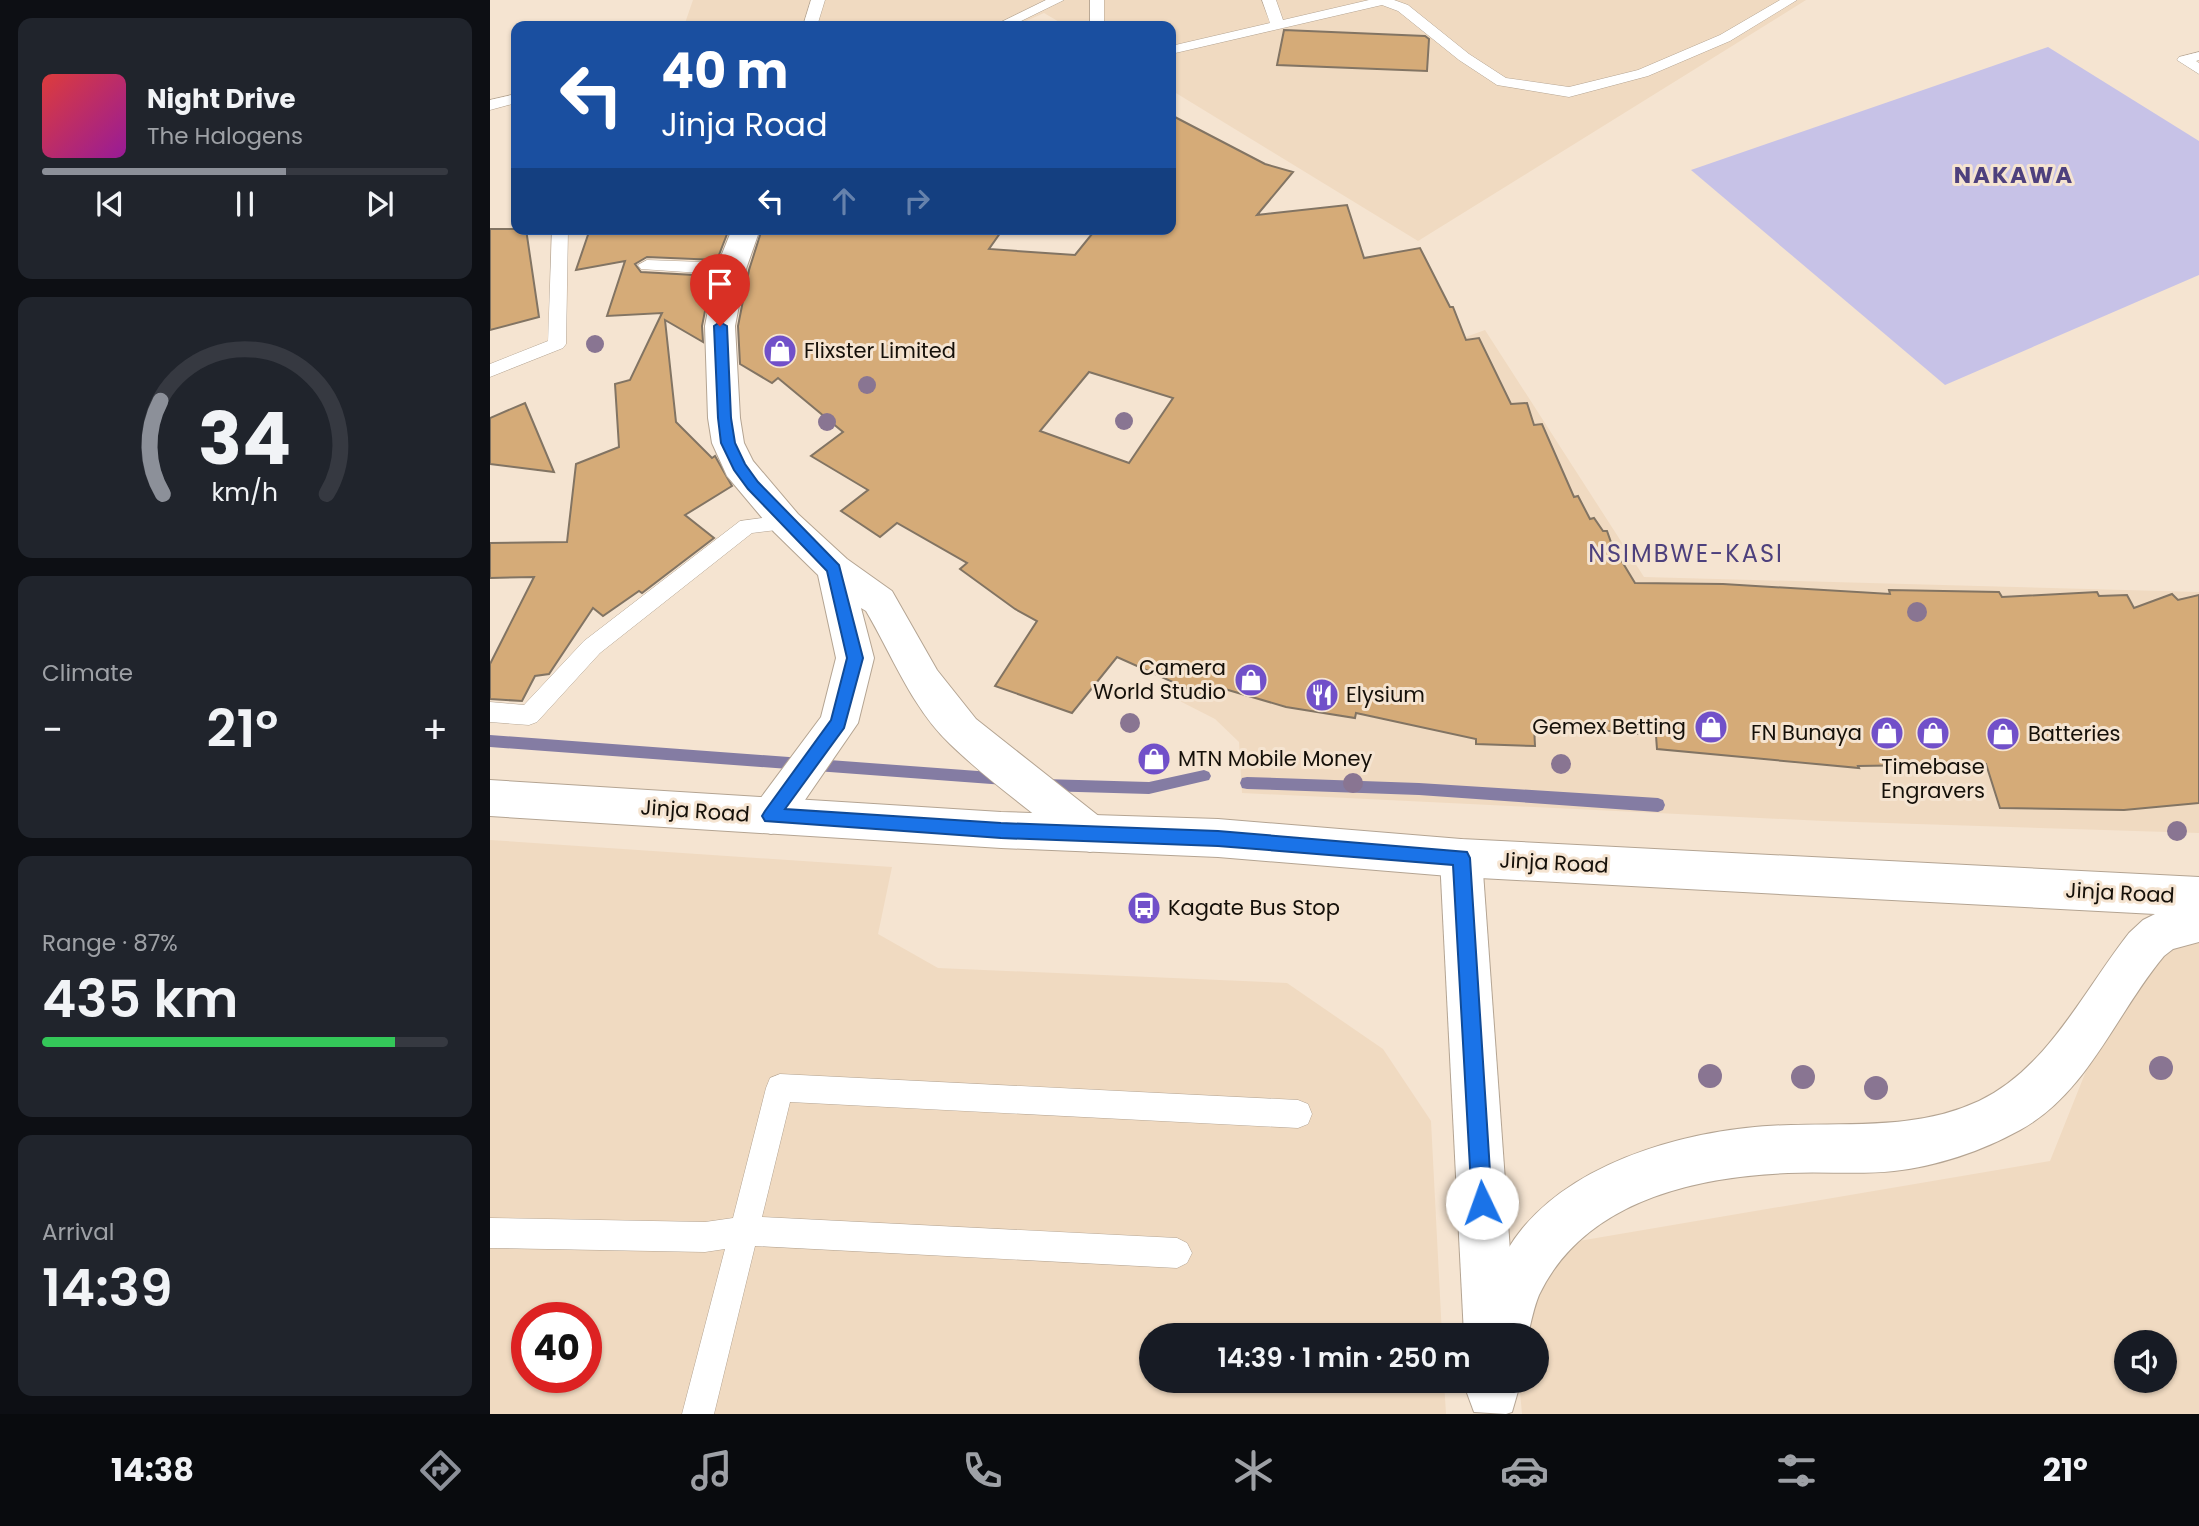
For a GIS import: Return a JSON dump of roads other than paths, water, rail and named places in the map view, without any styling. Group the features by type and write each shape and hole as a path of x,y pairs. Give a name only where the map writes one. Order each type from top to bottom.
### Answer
{"main road":[{"path":"744,235 731,269 720,326 724,418 728,443 739,467 786,523 834,569 879,601 908,648 923,681 962,731 1090,834"},
{"path":"771,816 839,723 855,658 834,569"},
{"name":"Jinja Road","path":"490,797 1090,834 1218,838 1461,858 2199,897"},
{"path":"1461,858 1489,1323"},
{"path":"1505,1323 1516,1284 1535,1254 1557,1226 1602,1191 1658,1169 1733,1153 1789,1149 1880,1149 1950,1135 1988,1121 2021,1102 2054,1071 2155,935 2199,922"}],"lane":[{"path":"811,21 817,0"},
{"path":"1011,21 1057,0"},
{"path":"1097,0 1097,21"},
{"path":"1269,0 1278,24"},
{"path":"1176,49 1383,1 1403,8 1464,57 1502,82 1569,92 1643,73 1725,38 1790,0"},
{"path":"2199,55 2184,60 2199,70"},
{"path":"490,105 511,100"},
{"path":"490,371 557,344 560,235"},
{"path":"647,265 731,269"},
{"path":"490,712 529,715 592,647 747,526 786,523"},
{"path":"698,1414 780,1088 1298,1114"},
{"path":"490,1233 705,1237 744,1231 1177,1253"}],"waterway":[{"path":"490,741 1005,779"},
{"path":"1043,785 1149,788 1204,776"},
{"path":"1247,783 1419,789 1658,805"}],"place":[{"name":"Flixster Limited","path":"780,351"},
{"name":"Camera World Studio","path":"1251,680"},
{"name":"Elysium","path":"1322,695"},
{"name":"Gemex Betting","path":"1711,727"},
{"name":"FN Bunaya","path":"1887,733"},
{"name":"Timebase Engravers","path":"1933,733"},
{"name":"Batteries","path":"2003,734"},
{"name":"MTN Mobile Money","path":"1154,759"},
{"name":"Kagate Bus Stop","path":"1144,908"}],"district":[{"name":"NAKAWA","path":"2014,175"},
{"name":"NSIMBWE-KASI","path":"1686,554"}]}
